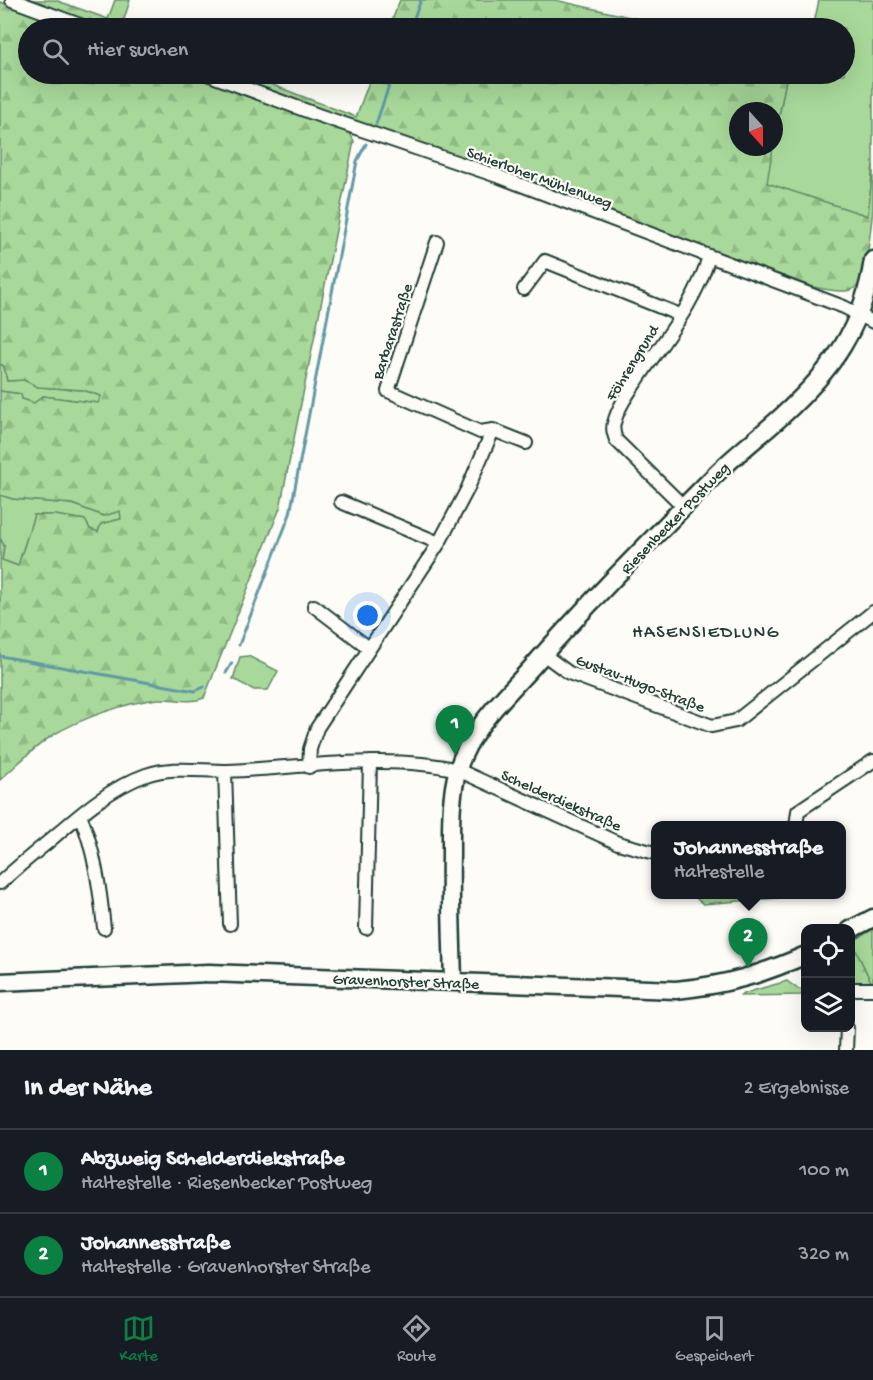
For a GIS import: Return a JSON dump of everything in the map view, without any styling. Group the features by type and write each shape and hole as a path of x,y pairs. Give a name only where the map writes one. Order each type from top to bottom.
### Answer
{"street":[{"path":"12,0 60,18"},
{"name":"Schierloher Mühlenweg","path":"233,84 318,116 500,177 844,307 866,318"},
{"name":"Barbarastraße","path":"437,242 388,391 480,432 493,430 526,443"},
{"name":"Föhrengrund","path":"684,507 616,440 613,431 614,422 625,399 693,297 709,256"},
{"name":"Riesenbecker Postweg","path":"453,982 451,832 453,800 458,770 468,747 486,719 543,654 730,460 781,417 837,357 866,318 873,260"},
{"name":"Föhrengrund","path":"524,289 545,261 680,315"},
{"path":"309,767 310,749 317,728 439,543 467,490 493,430"},
{"path":"341,502 439,543"},
{"path":"314,606 369,648"},
{"name":"Gustav-Hugo-Straße","path":"543,654 569,673 712,726 736,721 873,612"},
{"path":"797,821 798,811 873,761"},
{"path":"366,928 370,762"},
{"path":"0,883 80,815 124,785 145,775 167,770 225,771 370,762 442,766 458,770"},
{"name":"Schelderdiekstraße","path":"458,770 609,839 651,852"},
{"path":"225,771 230,924"},
{"path":"80,815 99,884 104,928"},
{"path":"855,927 873,918"},
{"name":"Gravenhorster Straße","path":"0,982 209,973 676,990 711,987 752,977 801,956"},
{"path":"855,989 873,989"},
{"path":"846,1050 847,1032"}],"green space":[{"path":"24,0 55,0 105,18 72,18"},
{"path":"115,0 130,0 124,18 108,18"},
{"path":"400,0 555,0 634,18 393,18"},
{"path":"819,0 873,0 873,165 868,216 766,183 771,156 783,156 782,102 785,84 855,84 855,18 815,18"},
{"path":"0,2 44,18 18,18 18,84 219,84 350,133 354,141 280,508 204,698 193,701 158,699 146,701 118,707 90,717 53,735 0,780 0,538 4,546 2,560 18,566 34,515 55,515 85,520 90,529 98,532 101,524 121,519 120,511 104,516 72,504 13,499 0,495 0,391 21,394 22,399 34,403 43,396 98,403 101,396 83,390 38,387 24,380 7,381 4,366 0,364"},
{"path":"245,84 270,84 356,117 368,84 785,84 782,102 729,102 729,156 772,156 767,183 868,216 873,165 873,210 865,275 861,283 850,290 836,291 813,287 519,178"},
{"path":"0,364 4,366 7,381 24,380 38,387 83,390 101,396 98,403 43,396 34,403 22,399 21,394 0,391"},
{"path":"0,495 13,499 72,504 104,516 121,510 121,519 101,524 98,532 90,529 85,520 55,515 34,515 18,566 2,560 4,546 0,538"},
{"path":"248,656 278,671 268,690 254,690 233,679 240,657"},
{"path":"697,899 766,899 703,904"},
{"path":"873,929 873,982 855,948 855,940"},
{"path":"855,948 871,982 855,984"},
{"path":"787,981 801,989 801,995 740,996"}],"waterway":[{"path":"414,18 421,0"},
{"path":"376,124 390,84"},
{"path":"239,645 290,514 357,161 366,144"},
{"path":"0,656 195,691 204,687"},
{"path":"226,673 232,663"}],"place":[{"name":"Abzweig Schelderdiekstraße","path":"455,755"},
{"name":"Johannesstraße","path":"748,968"}],"district":[{"name":"HASENSIEDLUNG","path":"706,631"}]}
